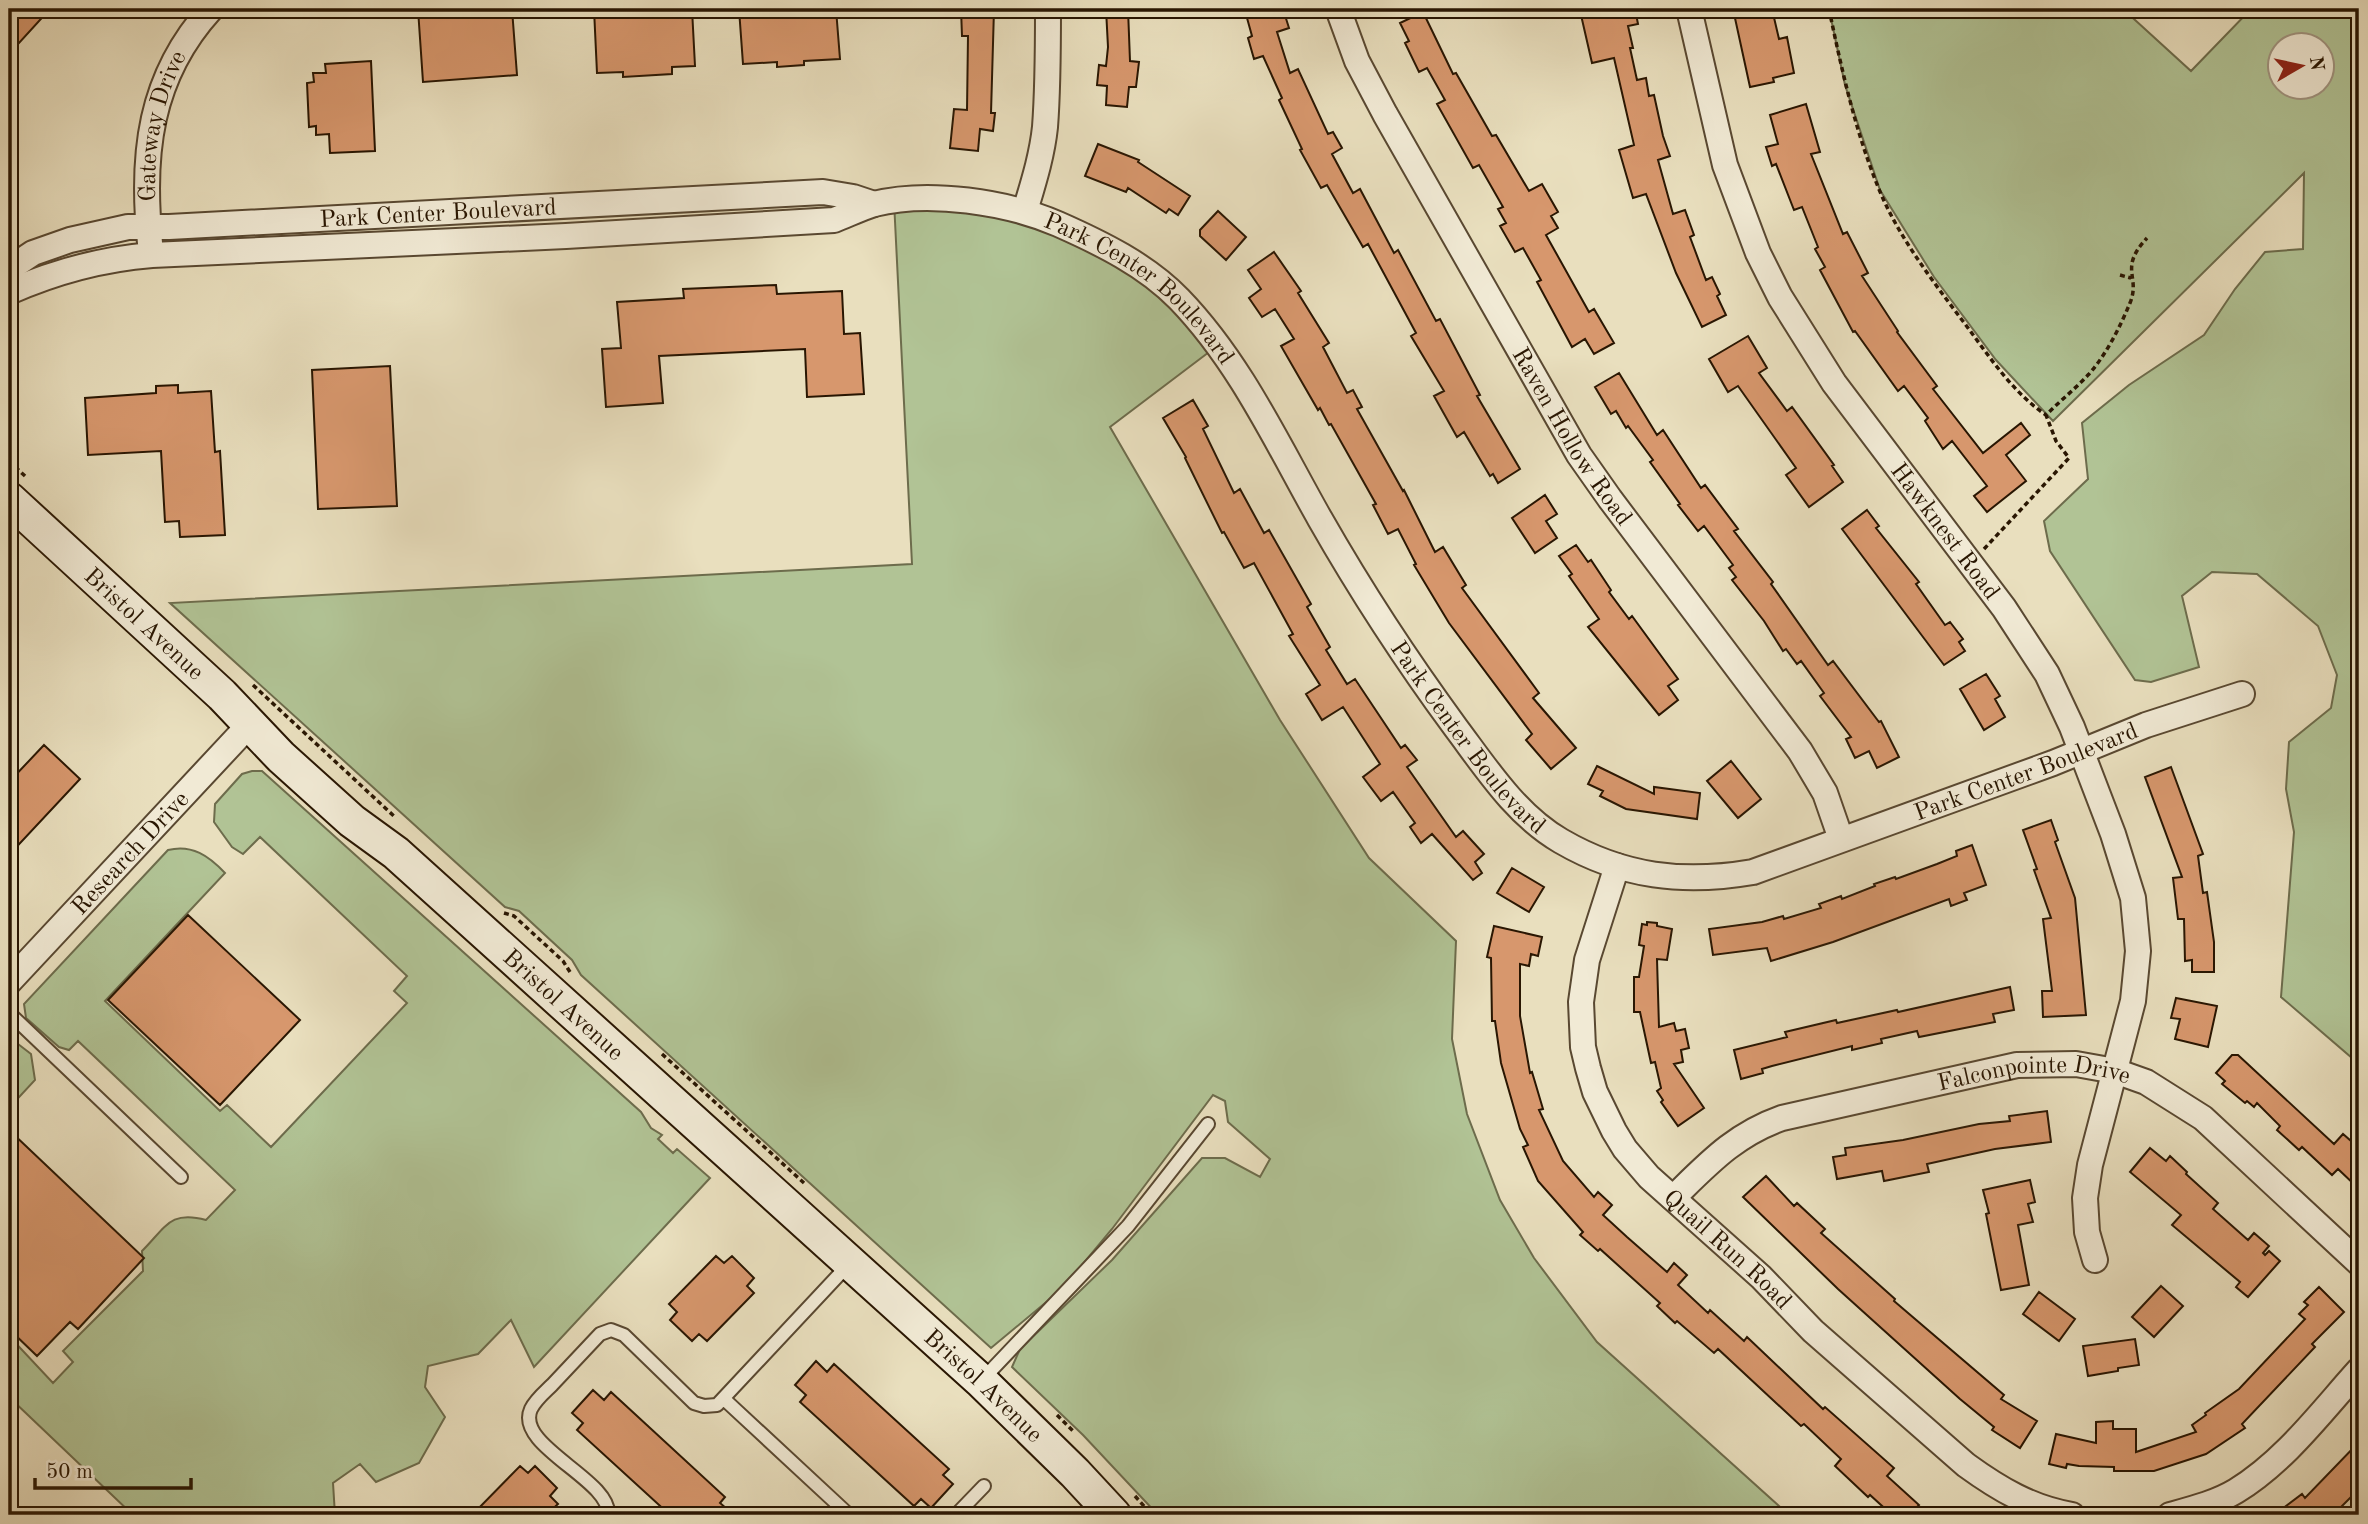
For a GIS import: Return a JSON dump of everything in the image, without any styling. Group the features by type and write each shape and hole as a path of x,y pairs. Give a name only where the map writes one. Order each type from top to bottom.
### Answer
{"street":[{"name":"Gateway Drive","path":"152,254 146,177 148,146 161,90 172,63 211,9"},
{"path":"1025,211 1045,130 1048,9"},
{"name":"Raven Hollow Road","path":"1338,9 1357,61 1385,114 1568,435 1610,499 1800,751 1825,793 1841,839"},
{"name":"Hawknest Road","path":"1689,9 1725,165 1758,253 1780,297 1834,383 2004,608 2047,674 2082,751 2127,876 2133,898 2138,951 2133,1001 2090,1165 2085,1198 2087,1232 2095,1260"},
{"name":"Park Center Boulevard","path":"9,269 33,253 70,240 128,227 823,192 874,204"},
{"name":"Park Center Boulevard","path":"9,292 41,278 119,258 152,254 566,236 834,220 874,204 940,199 1025,211 1081,234 1151,275 1180,300 1206,330 1237,372 1378,618 1506,794 1558,839 1590,856 1617,866 1663,877 1707,879 1753,872 2146,725 2242,694"},
{"name":"Bristol Avenue","path":"9,499 222,695 281,757 352,821 396,853 981,1381 1114,1515"},
{"name":"Research Drive","path":"9,982 250,724"},
{"name":"Quail Run Road","path":"1617,866 1587,960 1581,1002 1583,1047 1595,1092 1625,1149 1649,1177 1761,1277 1813,1331 1966,1465 2026,1503 2072,1515"},
{"name":"Falconpointe Drive","path":"1673,1198 1718,1153 1760,1125 2017,1065 2076,1064 2115,1070 2146,1082 2203,1118 2359,1263"},
{"path":"2170,1515 2212,1502 2235,1491 2266,1468 2287,1449 2359,1370"}],"lane":[{"path":"9,1013 181,1177"},
{"path":"981,1381 1128,1226 1208,1124"},
{"path":"608,1515 608,1507 600,1494 538,1438 530,1427 528,1419 535,1401 600,1334 611,1330 624,1335 694,1404 717,1405 850,1262"},
{"path":"724,1399 849,1515"},
{"path":"956,1515 984,1486"}],"path":[{"path":"1829,9 1861,139 1888,208 1913,251 1976,339 2013,385 2046,415 2056,442 2069,458 1979,555"},
{"path":"2046,415 2088,374 2103,353 2133,297 2133,257 2147,238"},
{"path":"2120,275 2131,278"},
{"path":"499,912 514,916 563,961 573,976"}],"green space":[{"path":"1829,9 2123,9 2191,71 2251,9 2359,9 2359,1064 2281,997 2294,832 2286,789 2289,742 2331,708 2337,675 2318,626 2257,574 2212,572 2182,596 2199,667 2151,682 2135,680 2050,551 2044,521 2088,479 2082,423 2129,385 2204,335 2235,289 2265,252 2303,249 2304,173 2053,421 1996,360 1934,277 1880,190 1845,85"},
{"path":"919,199 1091,240 1217,346 1110,427 1280,720 1369,858 1456,941 1452,1039 1467,1114 1500,1200 1534,1258 1597,1342 1789,1515 1158,1515 1083,1435 1012,1367 1020,1349 1112,1260 1202,1158 1225,1158 1260,1177 1270,1159 1228,1122 1225,1101 1213,1095 1112,1229 1062,1289 991,1348 581,975 572,960 519,911 505,907 170,603 912,564 894,201"},
{"path":"262,771 641,1112 651,1128 662,1135 658,1139 673,1153 677,1149 710,1178 534,1367 511,1320 478,1354 428,1366 425,1387 445,1417 419,1463 376,1482 360,1464 333,1483 335,1515 133,1515 9,1397 9,1336 53,1383 73,1362 63,1351 143,1271 142,1251 157,1235 176,1219 194,1217 206,1220 235,1190 78,1041 69,1050 59,1047 26,1018 24,1004 168,850 177,849 199,853 213,861 225,873 105,1001 220,1111 227,1105 271,1147 407,1003 394,991 407,976 260,837 243,854 232,847 214,822 215,804 242,774"},
{"path":"9,1037 31,1054 35,1080 9,1108"}],"building":[{"path":"9,9 50,9 9,54"},
{"path":"418,9 512,9 517,75 423,82"},
{"path":"594,9 692,9 695,66 672,67 672,74 623,77 623,72 597,73"},
{"path":"739,9 836,9 840,59 804,61 804,65 777,67 777,62 743,64"},
{"path":"961,9 994,9 991,113 995,113 993,131 980,129 978,151 950,148 954,109 967,110 968,36 962,36"},
{"path":"1106,9 1128,9 1130,61 1139,62 1136,87 1129,87 1127,107 1106,105 1107,86 1097,85 1099,65 1106,66"},
{"path":"1283,9 1289,28 1277,32 1290,73 1298,69 1328,134 1333,132 1342,148 1332,154 1353,193 1360,189 1394,253 1398,250 1436,321 1440,319 1480,395 1477,396 1520,469 1498,483 1493,474 1490,476 1464,432 1457,437 1434,396 1444,391 1411,336 1416,333 1368,244 1363,247 1327,185 1321,188 1300,150 1302,149 1279,100 1282,98 1263,56 1254,59 1248,38 1252,36 1247,18"},
{"path":"1606,9 1635,9 1638,24 1628,26 1633,48 1630,48 1637,80 1646,78 1649,96 1654,95 1670,156 1658,160 1673,214 1685,210 1694,235 1690,237 1706,280 1712,277 1726,315 1702,327 1676,273 1646,194 1633,198 1619,150 1634,145 1614,58 1592,63 1581,15"},
{"path":"1733,9 1772,9 1779,39 1787,37 1794,73 1773,78 1774,82 1750,87"},
{"path":"1423,12 1453,74 1456,73 1492,136 1496,135 1529,191 1542,184 1558,212 1551,216 1558,228 1546,235 1589,312 1594,309 1614,343 1594,354 1585,339 1572,347 1537,282 1541,280 1523,248 1515,252 1500,226 1506,223 1498,209 1503,207 1479,165 1473,168 1437,104 1445,100 1427,68 1419,72 1405,43 1409,41 1400,23"},
{"path":"371,61 375,151 330,153 329,134 316,135 316,126 309,127 307,83 314,82 313,73 326,73 325,64"},
{"path":"1806,104 1820,152 1811,154 1843,234 1847,232 1868,273 1862,276 1897,332 1937,386 1933,389 1983,453 2021,423 2030,435 2006,455 2026,481 1987,512 1974,496 1987,486 1952,441 1943,449 1925,421 1928,418 1904,386 1898,391 1855,331 1853,332 1820,270 1825,267 1815,249 1818,247 1802,207 1794,210 1776,164 1772,166 1766,147 1778,144 1770,115"},
{"path":"1098,144 1139,160 1138,162 1190,196 1178,215 1169,209 1166,213 1128,188 1126,192 1085,176"},
{"path":"1218,211 1246,237 1226,260 1200,236 1200,230"},
{"path":"1274,252 1301,291 1298,293 1329,343 1323,347 1347,393 1353,390 1362,407 1357,409 1404,490 1435,552 1443,547 1466,585 1462,588 1539,693 1533,698 1576,748 1551,769 1526,740 1532,734 1449,623 1414,565 1416,564 1398,529 1388,534 1373,505 1376,504 1331,424 1329,425 1320,408 1318,410 1281,346 1294,339 1275,309 1262,317 1249,298 1261,289 1248,270"},
{"path":"776,285 777,294 842,291 844,334 860,333 864,394 807,397 805,349 659,356 663,403 606,407 602,349 621,348 617,302 684,298 683,289"},
{"path":"1748,336 1767,368 1759,373 1787,411 1792,407 1834,465 1832,466 1843,482 1809,507 1786,475 1796,468 1738,386 1728,392 1709,359"},
{"path":"390,366 397,506 318,509 312,370"},
{"path":"1619,373 1657,435 1663,430 1701,488 1705,485 1738,529 1734,531 1773,582 1771,584 1828,665 1833,661 1879,722 1881,721 1899,757 1877,768 1869,751 1855,758 1846,739 1851,737 1820,696 1824,693 1801,661 1797,664 1786,649 1783,651 1732,580 1736,577 1729,568 1733,565 1704,526 1698,531 1678,505 1680,504 1650,462 1653,460 1628,426 1626,428 1616,411 1611,414 1595,387"},
{"path":"178,385 178,393 211,391 215,452 220,451 225,535 180,537 179,521 165,522 161,451 88,455 85,398 156,393 156,386"},
{"path":"1193,400 1208,426 1203,429 1234,493 1240,489 1264,533 1269,530 1311,604 1307,607 1330,647 1326,650 1347,684 1355,679 1401,748 1405,745 1417,760 1407,767 1456,837 1463,831 1484,854 1475,862 1482,873 1473,880 1432,834 1421,843 1410,827 1415,823 1393,792 1381,801 1363,777 1380,764 1343,707 1322,720 1306,694 1320,685 1289,636 1293,634 1254,563 1244,568 1224,532 1222,533 1186,457 1163,418"},
{"path":"1545,495 1557,514 1546,521 1557,538 1535,553 1512,518"},
{"path":"1867,510 1879,526 1876,528 1919,582 1916,584 1945,625 1950,622 1963,639 1959,642 1965,651 1944,665 1842,529"},
{"path":"1576,545 1588,562 1591,560 1611,590 1609,592 1629,619 1632,616 1678,679 1668,686 1678,700 1659,715 1588,627 1599,619 1569,576 1572,574 1559,556"},
{"path":"1986,674 2000,696 1995,699 2005,717 1984,730 1960,689"},
{"path":"44,745 80,779 9,855 9,782"},
{"path":"1731,761 1761,799 1738,818 1707,781"},
{"path":"1597,766 1654,794 1654,787 1700,793 1697,819 1626,809 1600,796 1603,791 1588,784"},
{"path":"2171,767 2203,854 2198,856 2203,893 2207,892 2214,942 2214,972 2192,972 2192,960 2185,961 2184,919 2178,919 2173,878 2182,877 2145,777"},
{"path":"2051,820 2058,840 2055,842 2075,898 2086,1015 2043,1017 2042,991 2052,991 2043,919 2051,918 2023,830"},
{"path":"1972,845 1986,885 1964,893 1967,900 1951,906 1949,899 1833,942 1771,961 1767,948 1713,955 1709,929 1762,922 1783,916 1784,919 1821,908 1819,904 1841,896 1842,899 1875,886 1874,884 1937,864 1957,856 1956,851"},
{"path":"1512,868 1544,887 1529,912 1497,893"},
{"path":"188,915 300,1020 220,1105 108,1000"},
{"path":"1647,922 1672,929 1667,960 1657,959 1659,1027 1674,1023 1676,1031 1685,1029 1689,1048 1681,1050 1683,1062 1674,1064 1704,1108 1678,1126 1661,1102 1663,1100 1657,1091 1661,1088 1655,1062 1651,1063 1640,1012 1634,1012 1634,977 1639,977 1644,946 1639,945 1642,924 1647,925"},
{"path":"1494,926 1542,937 1538,956 1531,954 1529,966 1520,964 1520,1016 1530,1073 1532,1072 1543,1109 1539,1110 1563,1161 1594,1197 1598,1192 1612,1205 1603,1215 1667,1272 1674,1263 1687,1275 1678,1285 1708,1313 1710,1310 1744,1341 1747,1337 1823,1409 1825,1407 1894,1468 1887,1476 1919,1505 1909,1515 1892,1515 1870,1495 1868,1497 1835,1466 1841,1459 1804,1424 1801,1426 1718,1349 1714,1353 1677,1321 1675,1323 1657,1306 1660,1303 1600,1249 1598,1251 1580,1235 1583,1232 1538,1181 1523,1147 1528,1145 1520,1129 1501,1063 1495,1021 1492,1021 1491,958 1487,957"},
{"path":"2010,987 2014,1010 1993,1014 1995,1022 1919,1037 1917,1031 1881,1039 1882,1043 1852,1050 1852,1046 1772,1066 1762,1069 1763,1073 1741,1079 1734,1050 1787,1037 1785,1032 1836,1020 1837,1023 1897,1010 1898,1012"},
{"path":"2176,998 2217,1006 2208,1047 2175,1039 2180,1019 2171,1018"},
{"path":"2232,1055 2238,1055 2334,1144 2343,1134 2359,1148 2359,1189 2338,1169 2332,1175 2302,1147 2299,1150 2277,1130 2280,1126 2257,1103 2254,1107 2247,1101 2245,1103 2222,1084 2225,1081 2216,1073"},
{"path":"2047,1111 2051,1142 1995,1149 1927,1164 1929,1172 1884,1181 1882,1171 1837,1179 1833,1157 1846,1155 1845,1148 2010,1121 2009,1116"},
{"path":"9,1130 144,1258 78,1329 70,1322 37,1356 9,1329"},
{"path":"2150,1148 2166,1161 2170,1156 2218,1203 2213,1209 2248,1240 2254,1233 2269,1246 2263,1253 2265,1255 2269,1251 2280,1261 2248,1297 2236,1287 2240,1282 2172,1225 2181,1215 2130,1172"},
{"path":"1766,1176 1794,1206 1797,1203 1825,1229 1821,1233 1895,1299 1894,1301 2004,1395 2001,1399 2037,1421 2020,1448 1992,1430 1994,1427 1838,1289 1743,1197"},
{"path":"2030,1180 2035,1202 2028,1204 2033,1222 2018,1225 2029,1285 2001,1290 1983,1190"},
{"path":"716,1256 724,1263 732,1256 754,1278 747,1286 754,1293 707,1341 699,1334 692,1341 670,1320 677,1312 669,1304"},
{"path":"2161,1286 2183,1306 2154,1337 2132,1317"},
{"path":"2319,1287 2344,1312 2312,1344 2315,1347 2242,1424 2245,1428 2206,1454 2154,1471 2114,1471 2114,1467 2067,1464 2066,1468 2049,1464 2056,1434 2096,1443 2096,1422 2113,1421 2113,1429 2136,1429 2136,1452 2196,1432 2192,1425 2239,1389 2305,1319 2299,1314 2308,1305 2304,1302"},
{"path":"2039,1292 2075,1319 2059,1341 2023,1314"},
{"path":"2135,1339 2139,1365 2088,1376 2083,1346"},
{"path":"816,1361 827,1372 834,1364 949,1469 943,1475 953,1484 931,1508 921,1499 914,1506 800,1402 806,1395 795,1385"},
{"path":"593,1390 604,1400 611,1392 725,1497 720,1503 734,1515 670,1515 577,1430 583,1423 572,1413"},
{"path":"2359,1442 2359,1489 2333,1515 2274,1515 2302,1494 2305,1498"},
{"path":"520,1466 528,1473 535,1466 557,1488 550,1496 558,1504 546,1515 472,1515"}]}
